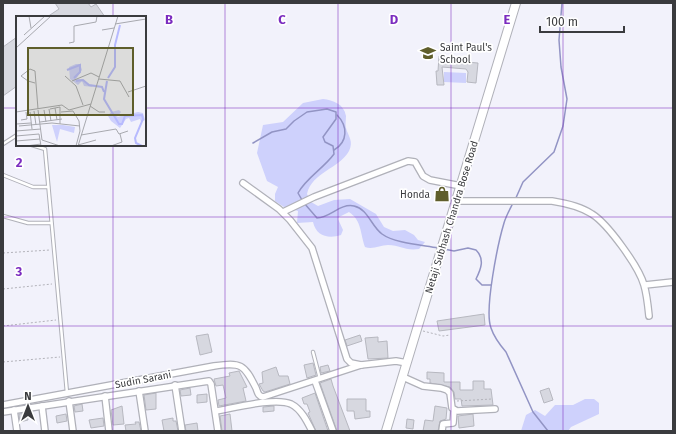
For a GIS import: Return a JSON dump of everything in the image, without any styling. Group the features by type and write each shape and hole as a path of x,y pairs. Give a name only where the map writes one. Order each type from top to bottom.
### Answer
{"street":[{"name":"Netaji Subhash Chandra Bose Road","path":"386,431 516,3"},
{"path":"283,212 306,200 408,161 413,161 423,176 430,180 461,186"},
{"path":"243,183 283,212 312,248 350,369"},
{"path":"456,201 527,200 565,203 592,214 600,220 634,263 645,286 649,316"},
{"path":"645,286 673,282"},
{"path":"347,359 351,363 361,365"},
{"path":"333,431 317,380 361,365 396,361 407,363"},
{"name":"Sudin Sarani","path":"3,405 214,366 232,364 238,365 247,370 259,395 266,397 317,380"},
{"path":"403,377 423,386 441,388 450,393 454,410 453,422 442,424 442,431"},
{"path":"3,412 175,385 210,381 218,431"},
{"path":"175,385 182,431"},
{"path":"139,391 145,431"},
{"path":"68,394 73,431"},
{"path":"105,396 109,431"},
{"path":"216,411 268,403 285,402 291,404 300,412 312,431"},
{"path":"42,406 45,431"},
{"path":"454,410 495,409"},
{"path":"14,410 17,431"}],"lane":[{"path":"3,144 16,136"},
{"path":"36,146 46,149 53,249 68,394"},
{"path":"3,175 33,187 48,187"},
{"path":"3,216 28,223 51,224"},
{"path":"313,352 317,380"}],"path":[{"path":"3,254 53,249"},
{"path":"3,289 57,284"},
{"path":"3,326 60,320"},
{"path":"417,330 443,336 450,335"},
{"path":"3,362 64,357"},
{"path":"451,401 492,399"}],"shaded area":[{"path":"444,72 466,73 466,83 444,82"},
{"path":"323,99 338,103 343,108 351,144 345,157 314,181 307,194 311,202 318,206 334,200 350,199 376,214 384,227 393,231 405,230 414,235 418,240 425,242 419,249 388,245 371,248 365,247 358,223 349,212 338,219 343,230 341,235 332,237 323,235 317,230 313,222 297,223 298,211 284,207 275,201 275,194 278,187 267,181 257,153 263,125 283,122 303,103"},
{"path":"585,399 594,399 599,403 599,414 571,427 568,431 521,431 526,415 535,410 545,416 555,405 573,405"}],"building":[{"path":"55,3 88,3 91,7 96,4 104,16 48,16 59,9"},
{"path":"16,38 16,87 3,96 3,47"},
{"path":"439,56 442,56 442,60 478,63 476,83 467,82 468,72 466,69 442,67 444,85 437,85 436,71 438,71"},
{"path":"484,314 485,325 439,331 437,321"},
{"path":"208,334 212,352 200,355 196,336"},
{"path":"360,335 362,341 347,346 345,340"},
{"path":"378,337 378,342 387,341 388,358 368,359 365,338"},
{"path":"313,363 316,375 307,378 304,365"},
{"path":"328,365 330,371 321,373 320,367"},
{"path":"276,367 279,376 288,376 290,384 265,392 259,384 263,383 262,372"},
{"path":"239,371 247,387 243,388 246,401 219,406 218,400 226,398 223,385 216,386 214,379 230,376 229,373"},
{"path":"427,372 444,373 444,382 460,382 460,390 473,390 473,381 484,381 484,389 491,389 493,405 462,406 461,399 455,399 454,392 450,387 430,383 430,379 427,379"},
{"path":"331,379 350,431 337,431 320,383"},
{"path":"190,388 191,395 181,396 180,390"},
{"path":"549,388 553,400 544,403 540,391"},
{"path":"156,393 156,409 146,410 144,395"},
{"path":"315,393 328,431 316,431 308,413 310,412 307,404 304,404 302,398"},
{"path":"207,394 207,402 197,403 197,395"},
{"path":"347,399 366,399 366,411 370,411 370,417 355,419 354,411 347,411"},
{"path":"82,404 83,411 75,412 74,406"},
{"path":"122,406 124,424 113,425 111,410"},
{"path":"274,406 274,411 263,412 263,407"},
{"path":"435,406 447,408 446,419 440,421 438,431 423,431 425,420 433,421"},
{"path":"27,413 28,420 20,422 19,414"},
{"path":"66,414 67,421 57,423 56,416"},
{"path":"230,414 232,431 222,431 220,416"},
{"path":"473,414 474,426 459,428 458,416"},
{"path":"103,418 104,426 91,428 89,420"},
{"path":"173,418 173,421 176,421 178,431 164,431 162,420"},
{"path":"407,419 414,420 413,429 406,428"},
{"path":"135,422 139,422 141,431 126,431 125,425 136,424"},
{"path":"197,423 198,431 186,431 185,425"}],"waterway":[{"path":"515,200 523,182 554,152 563,126 567,99 561,67 559,40 562,3"},
{"path":"253,143 272,132 286,129 307,112 327,109 336,112 336,119 323,137 325,142 333,146 334,154 301,188 298,193 302,200"},
{"path":"334,150 342,143 345,134 345,129 341,119 337,115"},
{"path":"304,203 317,218 326,216 340,208 354,206 363,211 378,231 387,237 401,242 438,248"},
{"path":"513,203 505,220 498,245 490,292 489,319 494,335 506,352 533,412 548,431"},
{"path":"444,249 454,251 468,248 476,250 479,253 481,260 481,268 476,279 482,285 491,285"}],"place":[{"name":"Saint Paul's School","path":"428,53"},
{"name":"Honda","path":"442,194"}]}
